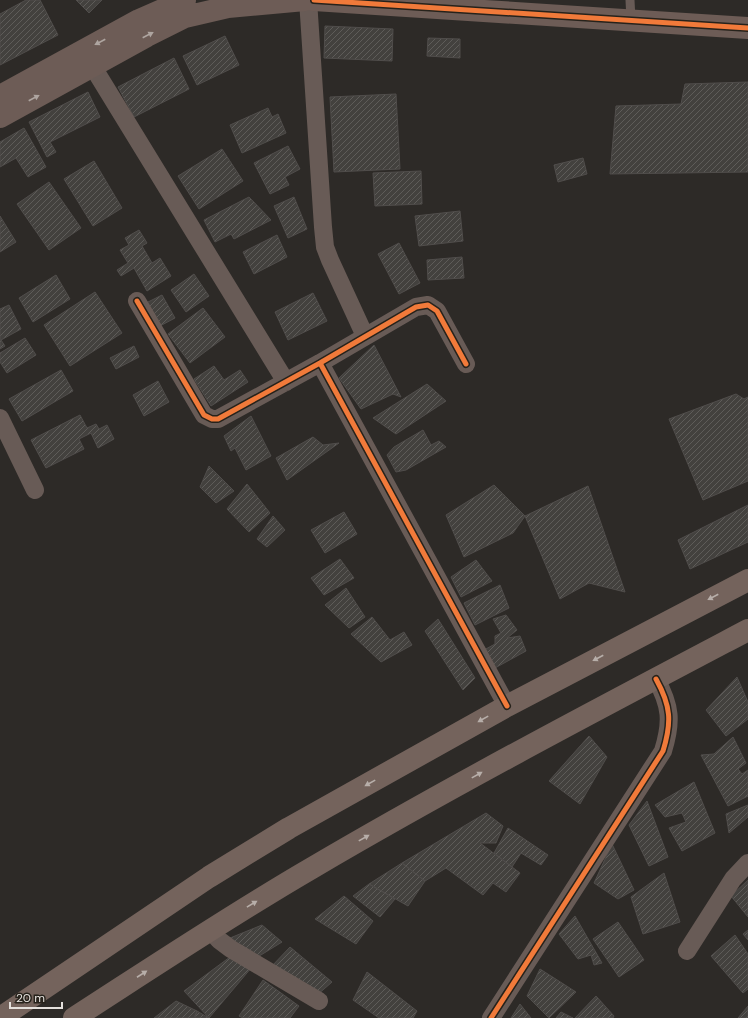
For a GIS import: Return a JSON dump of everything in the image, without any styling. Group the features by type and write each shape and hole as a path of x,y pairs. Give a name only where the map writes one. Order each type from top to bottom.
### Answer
{"main road":[{"path":"0,1018 209,877 289,828 507,706 748,580"},
{"path":"74,1018 210,930 312,868 460,784 748,630"}],"street":[{"path":"0,96 139,20 185,0"},
{"path":"0,117 147,36 185,17 228,4 306,0 322,227 325,246 365,336"},
{"path":"314,0 631,10 748,28"},
{"path":"93,67 286,382"},
{"path":"137,301 204,415 212,419 218,419 320,364 416,307 428,305 437,311 466,364"},
{"path":"320,364 507,706"},
{"path":"0,418 35,490"},
{"path":"491,1018 663,751 668,733 669,714 665,695 656,678"},
{"path":"687,951 733,879 748,863"},
{"path":"210,930 219,940 231,949 319,1001"}],"building":[{"path":"26,0 40,0 58,35 0,65 0,14"},
{"path":"76,0 102,0 89,13"},
{"path":"325,26 393,29 392,61 324,58"},
{"path":"225,36 239,65 197,85 183,56"},
{"path":"428,38 460,39 460,58 427,56"},
{"path":"174,58 189,89 134,117 118,87"},
{"path":"748,82 748,172 610,174 616,106 681,104 685,84"},
{"path":"88,92 100,117 50,142 56,152 47,157 29,122"},
{"path":"396,94 400,169 334,172 330,97"},
{"path":"268,108 272,117 278,114 286,133 242,153 230,125"},
{"path":"24,128 46,167 28,177 16,158 0,167 0,142"},
{"path":"288,146 300,169 285,177 289,185 270,194 254,163"},
{"path":"222,149 243,181 199,209 178,176"},
{"path":"583,158 587,174 558,182 554,165"},
{"path":"94,161 122,208 93,226 64,179"},
{"path":"421,171 422,204 375,206 373,173"},
{"path":"49,182 81,228 49,250 17,204"},
{"path":"249,197 271,220 234,239 231,234 215,242 204,220"},
{"path":"294,197 307,229 288,238 274,206"},
{"path":"460,211 463,241 419,246 415,216"},
{"path":"0,216 16,242 0,252"},
{"path":"139,230 147,243 142,246 152,263 160,258 171,276 147,291 134,268 121,276 117,270 128,263 120,250 129,245 125,238"},
{"path":"277,235 287,257 254,274 243,252"},
{"path":"399,243 420,283 399,294 378,254"},
{"path":"462,257 464,278 428,280 427,260"},
{"path":"194,274 209,296 186,312 171,290"},
{"path":"56,275 70,299 33,322 19,298"},
{"path":"95,292 122,333 70,366 44,325"},
{"path":"313,293 327,321 288,340 275,312"},
{"path":"162,295 175,318 158,327 146,303"},
{"path":"9,305 21,329 1,340 5,346 0,349 0,309"},
{"path":"203,308 225,337 190,363 168,334"},
{"path":"25,338 36,355 7,373 0,362 0,353"},
{"path":"374,345 401,397 393,394 361,409 339,378"},
{"path":"134,346 139,357 116,369 110,358"},
{"path":"214,366 224,380 240,370 248,382 211,406 194,379"},
{"path":"61,370 73,391 22,421 9,399"},
{"path":"158,381 169,402 144,416 133,395"},
{"path":"427,384 446,401 396,434 373,418"},
{"path":"736,394 744,399 748,397 748,481 703,500 669,419"},
{"path":"80,415 87,428 96,424 99,429 107,425 114,439 98,448 91,433 79,439 84,449 46,468 31,440"},
{"path":"251,416 271,456 246,470 235,448 231,451 224,436"},
{"path":"423,430 431,445 439,441 446,447 406,470 396,472 387,455 394,447"},
{"path":"313,437 323,445 339,443 287,480 276,458"},
{"path":"209,466 234,491 216,503 200,487"},
{"path":"247,484 270,513 249,532 227,509"},
{"path":"494,485 525,516 513,533 464,557 446,515"},
{"path":"588,486 625,592 589,583 560,599 525,516"},
{"path":"748,505 748,542 690,569 678,540"},
{"path":"344,512 357,534 325,553 311,530"},
{"path":"273,516 285,530 267,547 257,539"},
{"path":"340,559 354,578 324,595 311,578"},
{"path":"476,560 492,581 461,597 451,577"},
{"path":"500,585 509,608 475,625 464,603"},
{"path":"346,588 365,617 349,628 325,605"},
{"path":"506,615 517,630 507,638 520,636 526,651 495,668 484,650 495,644 495,636 501,633 493,619"},
{"path":"372,617 390,640 404,632 412,645 381,662 351,634"},
{"path":"438,619 475,678 463,690 425,631"},
{"path":"737,677 748,702 748,719 726,736 706,710"},
{"path":"589,736 607,757 580,804 549,781"},
{"path":"733,737 746,763 738,769 742,774 748,770 748,796 728,806 701,755 714,754"},
{"path":"694,782 715,833 682,851 669,828 686,822 682,813 665,817 655,805"},
{"path":"647,801 668,857 649,866 629,825"},
{"path":"748,805 748,817 729,833 726,814"},
{"path":"486,813 503,826 496,843 480,843 520,873 506,892 493,883 483,895 446,868 425,881 402,863"},
{"path":"508,828 548,855 541,865 521,853 512,867 494,853"},
{"path":"612,844 634,890 618,899 594,883"},
{"path":"402,863 425,881 408,906 369,884"},
{"path":"664,873 680,922 643,934 631,897"},
{"path":"748,880 748,917 731,896"},
{"path":"369,884 395,899 380,917 353,896"},
{"path":"344,896 373,921 356,944 315,919"},
{"path":"575,916 602,963 594,965 591,955 578,959 559,934"},
{"path":"618,922 644,960 619,977 593,939"},
{"path":"262,925 282,942 256,958 230,938"},
{"path":"748,930 748,940 743,934"},
{"path":"735,935 748,954 748,989 743,993 711,956"},
{"path":"290,947 332,982 316,996 271,967"},
{"path":"230,957 252,967 209,1018 184,991"},
{"path":"540,969 576,992 549,1018 527,996"},
{"path":"367,972 417,1011 413,1018 379,1018 353,1000"},
{"path":"263,980 299,1006 290,1018 243,1018 239,1016"},
{"path":"596,996 614,1016 613,1018 575,1018"},
{"path":"176,1001 197,1011 194,1018 154,1018"},
{"path":"520,1004 531,1018 511,1018"},
{"path":"748,1006 748,1018 738,1018"},
{"path":"197,1011 209,1018 195,1018"},
{"path":"561,1012 573,1018 556,1018"}],"cycle path":[{"path":"314,0 748,28"},
{"path":"137,301 204,415 212,419 218,419 320,363 416,307 428,305 437,311 466,364"},
{"path":"320,363 507,706"},
{"path":"491,1018 663,751 669,723 665,698 656,679"}]}
